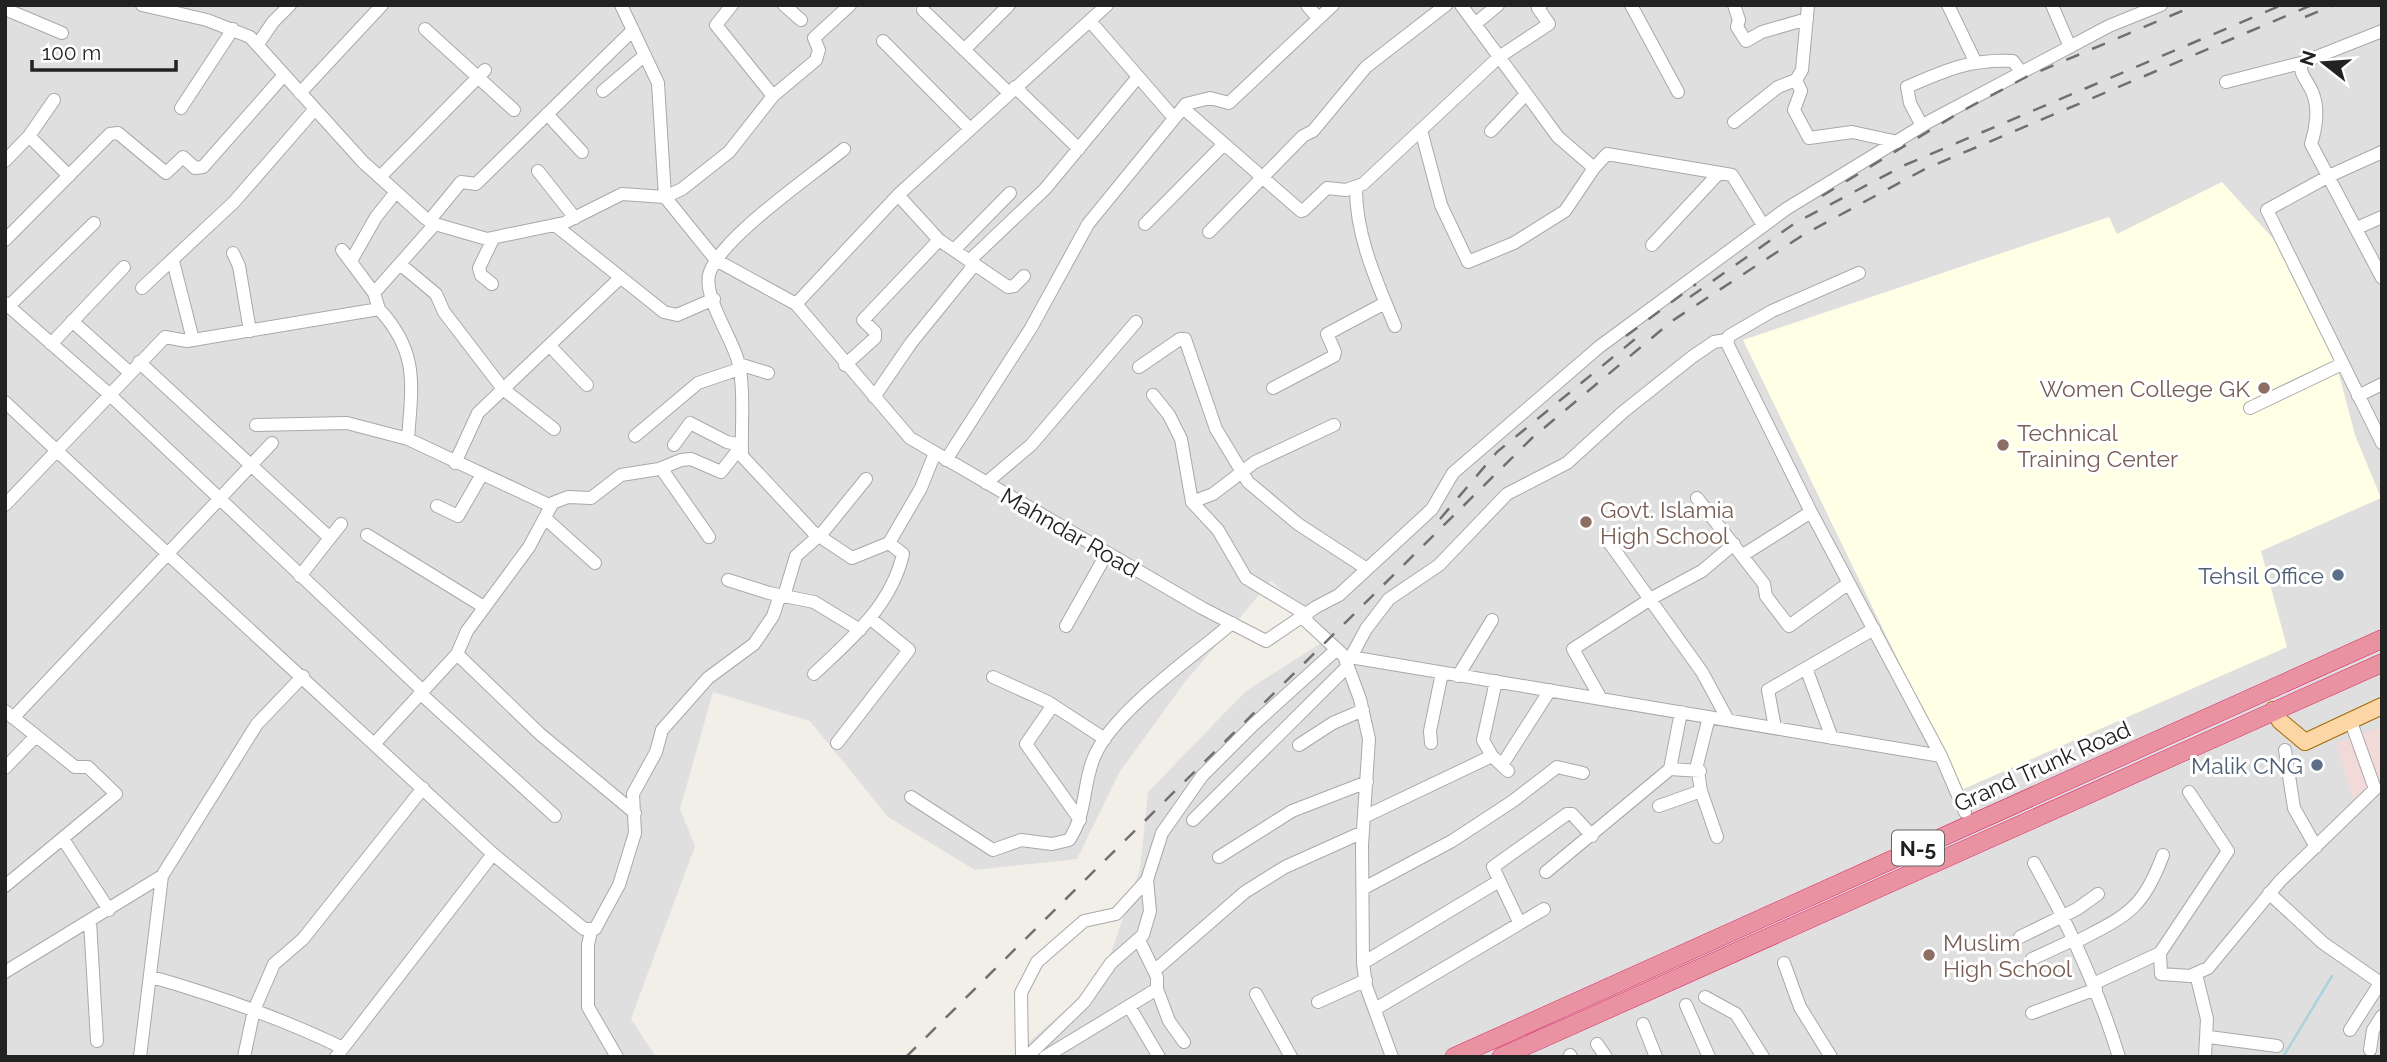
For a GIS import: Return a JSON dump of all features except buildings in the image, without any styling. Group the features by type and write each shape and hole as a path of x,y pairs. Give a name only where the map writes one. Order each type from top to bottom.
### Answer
{"highway":[{"name":"Grand Trunk Road","path":"1454,1057 2382,639"},
{"name":"Grand Trunk Road","path":"1501,1057 2382,663"}],"main road":[{"path":"2273,710 2280,721 2305,741 2382,706"}],"street":[{"path":"142,5 233,29 258,44 300,93 380,177 432,223 493,239 555,225 622,194 665,197 703,173 729,152 773,96 816,60 819,50 814,38 849,5"},
{"path":"258,44 273,22 290,5"},
{"path":"300,93 382,5"},
{"path":"621,5 658,83 665,197"},
{"path":"732,5 716,25 773,96"},
{"path":"784,5 801,20"},
{"path":"964,50 1009,5"},
{"path":"796,304 898,195 1107,5"},
{"path":"1307,5 1318,18"},
{"path":"844,149 755,220 716,260 709,276 714,299 739,366 744,460 817,535 852,558 889,543 941,457 1031,328 1088,224 1179,113 1210,98 1230,103 1333,5"},
{"path":"1209,232 1313,131 1366,67 1446,5"},
{"path":"1461,5 1558,137 1594,168"},
{"path":"1475,24 1498,5"},
{"path":"1090,21 1138,77 1179,113 1224,144 1301,211 1327,188 1356,189 1499,57 1549,24 1538,8 1541,5"},
{"path":"1631,5 1678,92"},
{"path":"1734,5 1739,20 1737,27 1746,41 1808,12 1805,62 1796,80 1778,86 1734,122"},
{"path":"1948,5 1975,61"},
{"path":"2052,5 2070,47"},
{"path":"1305,617 1339,595 1432,509 1453,473 1599,347 1763,225 1922,126 2109,26 2161,5"},
{"path":"5,9 62,33"},
{"path":"923,10 964,50 1079,149"},
{"path":"181,108 233,29"},
{"path":"425,29 481,73 514,110"},
{"path":"374,293 400,264 461,182 476,184 633,30"},
{"path":"2227,82 2301,63 2382,31"},
{"path":"883,41 970,128"},
{"path":"603,91 645,55"},
{"path":"1922,126 1910,103 1907,87 1957,65 1975,61 2013,61 2022,73"},
{"path":"2301,63 2300,70 2314,95 2316,129 2311,144 2382,278"},
{"path":"380,177 481,73"},
{"path":"5,240 114,132 161,171 169,172 183,157 195,168 203,167 284,75"},
{"path":"874,397 972,263 1045,190 1138,77"},
{"path":"1796,80 1801,90 1794,110 1809,138 1852,132 1898,142"},
{"path":"1491,131 1526,94"},
{"path":"5,162 29,136 54,100"},
{"path":"142,288 234,202 315,109"},
{"path":"547,114 582,152"},
{"path":"1421,130 1441,205 1468,262 1514,243 1565,211 1606,154 1732,175 1763,225"},
{"path":"29,136 69,176"},
{"path":"1145,224 1224,144"},
{"path":"2382,152 2329,176 2267,211 2382,443"},
{"path":"538,170 575,218"},
{"path":"1652,245 1718,173"},
{"path":"1356,189 1356,208 1364,247 1395,326"},
{"path":"351,261 376,217 396,192"},
{"path":"954,250 1010,192"},
{"path":"898,195 939,240 1008,287 1014,286 1024,276"},
{"name":"Mahndar Road","path":"665,197 716,260 796,304 845,365 910,438 1107,553 1266,641 1305,617"},
{"path":"2357,228 2382,217"},
{"path":"94,223 7,304 109,394 555,816"},
{"path":"555,225 658,309 672,314 714,299"},
{"path":"492,284 481,275 479,268 493,239"},
{"path":"845,365 875,338 875,332 863,320 939,240"},
{"path":"342,250 374,293 379,309 394,326 410,356 408,439"},
{"path":"233,253 239,266 250,331"},
{"path":"173,261 193,340"},
{"path":"400,264 436,294 444,312 503,389 554,429"},
{"path":"51,344 124,267"},
{"path":"1193,820 1345,657 1389,599 1439,565 1507,494 1567,463 1623,412 1714,342 1726,340 1772,311 1859,273"},
{"path":"454,463 478,413 620,278"},
{"path":"1273,388 1334,356 1335,352 1327,334 1385,303"},
{"path":"7,498 57,451 165,337 193,340 379,309"},
{"path":"72,321 129,372"},
{"path":"986,483 1031,445 1136,322"},
{"path":"1139,367 1180,339 1185,339 1216,429 1241,472 1264,498 1367,569"},
{"path":"1726,340 1811,512 1941,756 1965,812"},
{"path":"550,346 587,385"},
{"path":"139,362 330,537"},
{"path":"2250,408 2342,364"},
{"path":"635,436 698,383 739,366 768,373"},
{"path":"2358,396 2382,384"},
{"path":"1153,395 1181,439 1192,502 1217,530 1247,578 1305,617 1345,657 1363,710 1369,739 1363,832 1363,963 1366,980 1392,1057"},
{"path":"5,401 165,553 303,676 493,854 555,906 591,931"},
{"path":"256,425 347,423 408,439 481,476 550,504 568,497 591,498 621,475 691,459 721,472 742,445"},
{"path":"674,445 690,423 726,442 742,445"},
{"path":"1192,502 1213,494 1241,472 1334,425"},
{"path":"5,886 116,794 88,767 75,767 9,715 272,443"},
{"path":"661,468 709,537"},
{"path":"437,506 458,516 481,476"},
{"path":"617,1057 588,1007 588,945 591,931 604,915 619,885 635,833 633,794 656,752 662,730 708,678 754,644 773,617 792,563 804,545 817,535 866,479"},
{"path":"1697,498 1764,584 1766,596 1789,626 1849,583"},
{"path":"375,743 457,654 467,631 511,574 545,519 550,504"},
{"path":"1743,555 1811,512"},
{"path":"545,519 595,563"},
{"path":"300,576 341,524"},
{"path":"367,535 484,607"},
{"path":"1606,538 1652,598 1702,672 1728,720"},
{"path":"814,674 871,619 900,571 903,554 889,543"},
{"path":"1601,699 1572,651 1652,598 1702,571 1734,544"},
{"path":"1066,625 1107,553"},
{"path":"728,580 782,596 814,602 860,630"},
{"path":"837,743 909,650 871,619"},
{"path":"1458,676 1492,620"},
{"path":"911,797 993,850 1021,840 1052,844 1069,840 1080,820 1091,766 1105,739 1129,711 1232,623"},
{"path":"1775,728 1768,690 1874,629"},
{"path":"457,654 540,734 635,813"},
{"path":"1027,1057 1084,1002 1111,963 1139,940 1149,921 1147,880 1163,833 1202,776 1253,724 1345,657 1941,756"},
{"path":"1806,668 1832,738"},
{"path":"1431,743 1430,731 1442,673"},
{"path":"5,972 162,876 257,724 303,676"},
{"path":"993,677 1053,705 1105,739"},
{"path":"1496,681 1483,740 1492,756 1505,768 1550,691"},
{"path":"1053,705 1026,744 1080,820"},
{"path":"1299,745 1333,723 1363,710"},
{"path":"1546,872 1670,769 1681,712"},
{"path":"1709,717 1697,765 1701,791 1717,836"},
{"path":"2189,792 2228,851 2160,953 2161,974 2196,974 2208,968 2269,893 2375,789 2351,722"},
{"path":"5,768 35,737"},
{"path":"2285,750 2294,808 2316,846"},
{"path":"1366,816 1492,756"},
{"path":"1364,888 1452,841 1513,801 1557,767 1583,773"},
{"path":"1670,769 1700,771"},
{"path":"1219,857 1292,811 1367,782"},
{"path":"244,1057 254,1010 274,964 303,939 423,788"},
{"path":"1659,806 1701,791"},
{"path":"1519,922 1493,867 1567,814 1572,814 1592,836"},
{"path":"1154,971 1245,892 1285,867 1363,832"},
{"path":"63,839 109,910"},
{"path":"152,977 254,1010 340,1052 493,854"},
{"path":"2032,959 2127,915 2152,884 2163,855"},
{"path":"2034,863 2074,941 2119,1057"},
{"path":"140,1057 152,977 162,876"},
{"path":"1022,1057 1021,993 1037,962 1084,921 1116,914 1147,880"},
{"path":"1363,963 1499,881"},
{"path":"2269,893 2330,948 2381,983 2350,1030"},
{"path":"2020,937 2098,894"},
{"path":"1377,1008 1544,909"},
{"path":"90,921 97,1041"},
{"path":"1139,940 1154,971 1157,989 1170,1021 1184,1042"},
{"path":"2032,1013 2094,987 2155,953 2160,953"},
{"path":"1784,963 1800,1007 1831,1057"},
{"path":"2196,974 2209,1037 2205,1057"},
{"path":"1318,1002 1366,980"},
{"path":"1045,1057 1157,989"},
{"path":"1256,995 1292,1057"},
{"path":"1705,997 1736,1014 1763,1057"},
{"path":"1686,1005 1709,1057"},
{"path":"1129,1006 1159,1057"},
{"path":"2370,1050 2373,1030 2382,1016"},
{"path":"1643,1024 1656,1057"},
{"path":"2209,1037 2277,1046"},
{"path":"1597,1044 1606,1057"}],"shaded area":[{"path":"5,5 2382,5 2382,1057 1012,1057 1102,978 1140,870 1148,792 1246,691 1332,636 1271,581 1184,683 1119,773 1077,859 975,870 888,817 810,721 713,692 680,809 695,846 631,1019 656,1057 5,1057"},
{"name":"Technical Training Center","path":"2222,182 2287,254 2330,340 2355,435 2381,498 2261,551 2287,647 1961,790 1743,340 2109,217 2117,234"},
{"path":"2382,727 2382,786 2353,799 2336,743"}],"waterway":[{"path":"2283,1057 2332,976"}],"railway":[{"path":"1822,196 1962,111 2026,77 2196,5"},
{"path":"1690,297 1795,223 1905,165 2282,5"},
{"path":"906,1057 1532,438 1672,321 1803,235 1925,169 2312,5"},
{"path":"2305,17 2334,5"},
{"path":"1626,336 1696,284"},
{"path":"1440,519 1497,452 1640,335"}],"place":[{"name":"Women College GK","path":"2264,388"},
{"name":"Technical Training Center","path":"2003,445"},
{"name":"Govt. Islamia High School","path":"1586,522"},
{"name":"Tehsil Office","path":"2338,575"},
{"name":"Malik CNG","path":"2317,765"},
{"name":"Muslim High School","path":"1929,955"}]}
